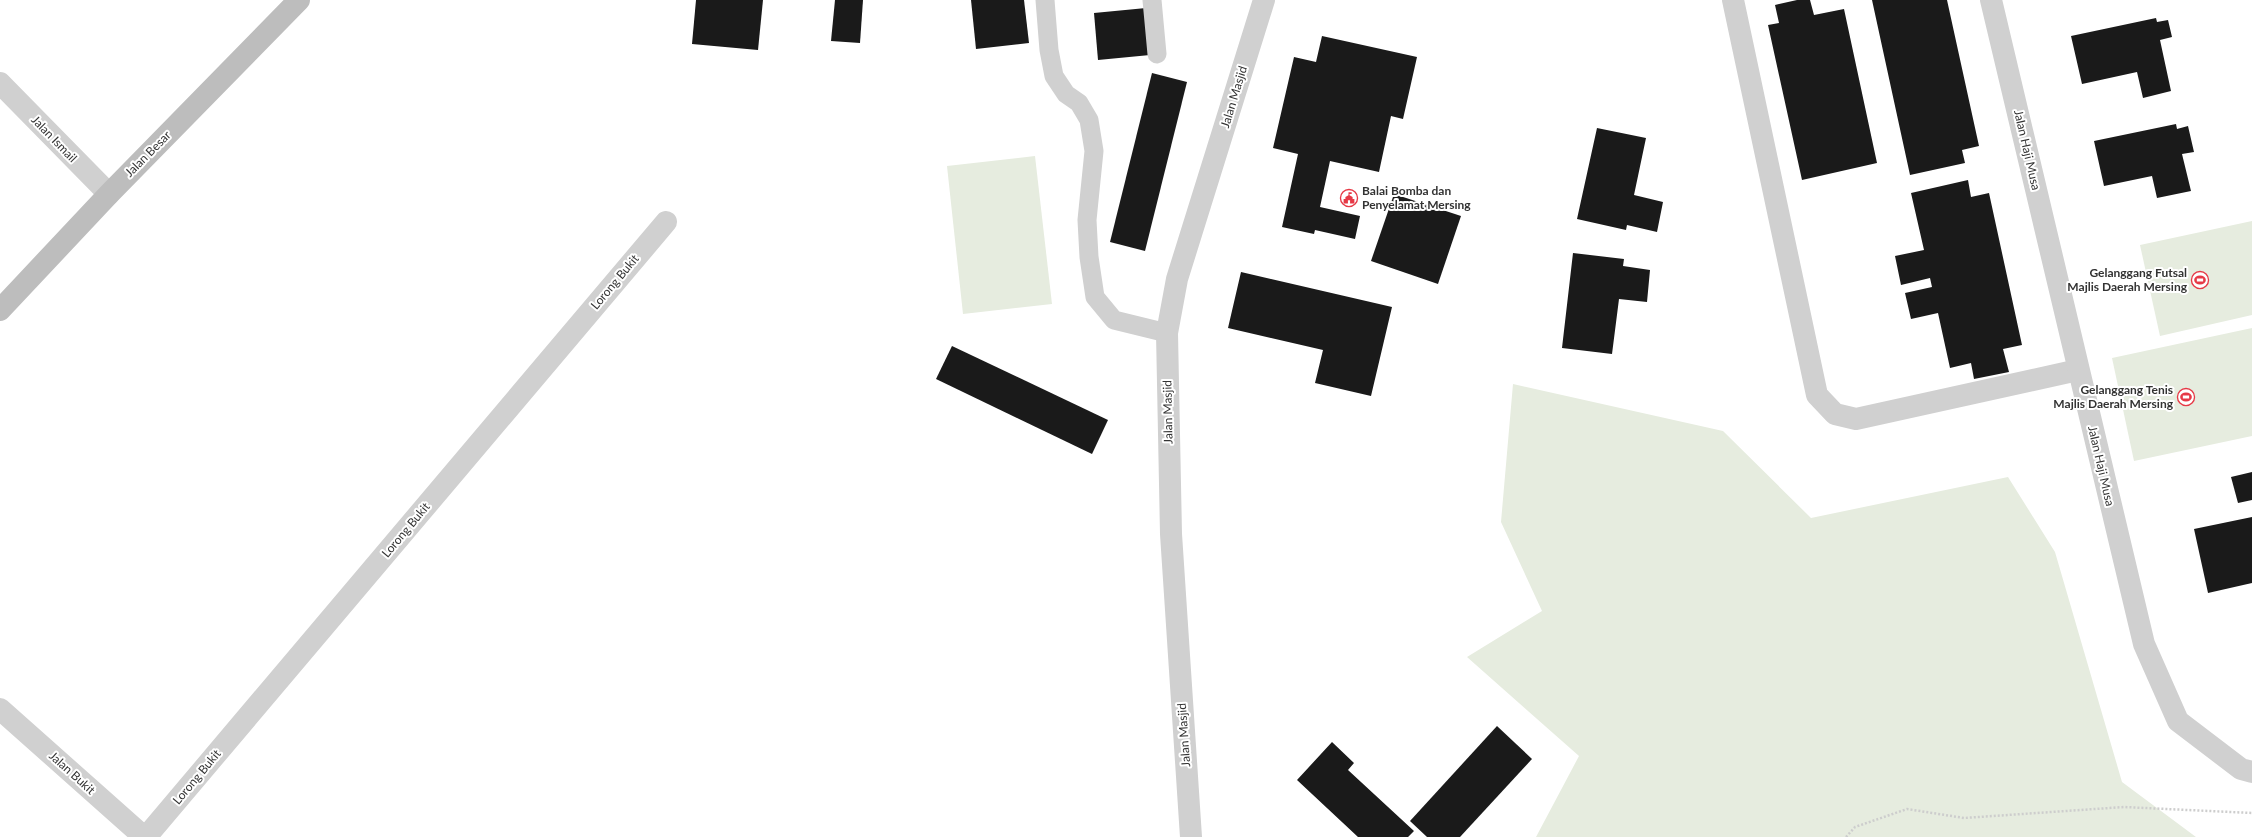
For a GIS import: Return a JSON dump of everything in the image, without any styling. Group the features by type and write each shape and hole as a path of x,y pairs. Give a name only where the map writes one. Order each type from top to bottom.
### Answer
{"street":[{"name":"Jalan Besar","path":"0,310 109,194 299,0"},
{"name":"Jalan Masjid","path":"1191,837 1170,534 1167,333 1177,279 1264,0"},
{"path":"1733,0 1817,395 1834,414 1856,418 2078,370"},
{"name":"Jalan Haji Musa","path":"1991,0 2144,644 2178,721 2241,770 2252,772"},
{"name":"Jalan Ismail","path":"0,83 109,194"},
{"name":"Lorong Bukit","path":"145,837 666,222"},
{"name":"Jalan Bukit","path":"0,709 145,837"}],"lane":[{"path":"1045,0 1049,50 1054,76 1066,94 1079,103 1089,120 1094,151 1086,220 1089,257 1095,297 1114,320 1167,333"},
{"path":"1152,0 1158,54"}],"path":[{"path":"1846,837 1856,827 1907,809 1964,818 2124,807 2252,813"}],"shaded area":[{"path":"1035,156 1052,304 963,314 947,166"},
{"name":"Gelanggang Futsal Majlis Daerah Mersing","path":"2252,221 2252,315 2160,336 2140,245"},
{"name":"Gelanggang Tenis Majlis Daerah Mersing","path":"2252,328 2252,436 2134,461 2112,358"},
{"path":"1513,384 1723,431 1811,518 2008,477 2055,552 2122,782 2196,837 1536,837 1579,756 1467,657 1542,611 1501,522"}],"building":[{"path":"696,0 763,0 758,50 692,44"},
{"path":"835,0 863,0 860,43 831,41"},
{"path":"971,0 1024,0 1029,43 976,49"},
{"path":"1797,0 1810,0 1814,15 1844,9 1877,163 1802,180 1768,25 1779,23 1775,5"},
{"path":"1872,0 1947,0 1979,146 1962,150 1965,163 1910,175"},
{"path":"1146,8 1150,55 1098,60 1094,13"},
{"path":"2156,18 2157,22 2168,20 2172,37 2160,40 2171,91 2143,98 2137,72 2082,84 2071,36"},
{"path":"1322,36 1417,57 1403,119 1391,116 1379,172 1330,161 1320,207 1360,216 1355,239 1315,230 1314,234 1282,227 1298,154 1273,148 1294,57 1316,62"},
{"path":"1152,73 1187,82 1145,251 1110,242"},
{"path":"2176,124 2177,129 2188,126 2194,152 2182,154 2191,191 2157,198 2152,176 2104,186 2094,141"},
{"path":"1597,128 1646,138 1634,195 1663,202 1657,232 1627,225 1626,230 1577,219"},
{"path":"1968,180 1971,197 1989,193 2022,345 2003,349 2009,372 1974,379 1971,363 1950,368 1938,313 1911,319 1905,293 1932,287 1930,278 1901,285 1895,256 1924,250 1911,193"},
{"path":"1394,194 1461,216 1438,284 1371,261"},
{"path":"1573,253 1624,259 1623,266 1650,270 1647,302 1619,299 1612,354 1562,348"},
{"path":"1241,272 1392,307 1371,396 1315,383 1323,350 1228,328"},
{"path":"952,346 1108,420 1092,454 936,379"},
{"path":"2252,472 2252,500 2238,503 2231,477"},
{"path":"2252,517 2252,583 2208,593 2194,529"},
{"path":"1497,726 1532,759 1460,837 1427,837 1410,821"},
{"path":"1332,742 1354,763 1348,770 1414,831 1408,837 1358,837 1297,780"}],"place":[{"name":"Balai Bomba dan Penyelamat Mersing","path":"1349,198"},
{"name":"Gelanggang Futsal Majlis Daerah Mersing","path":"2200,280"},
{"name":"Gelanggang Tenis Majlis Daerah Mersing","path":"2186,397"}]}
